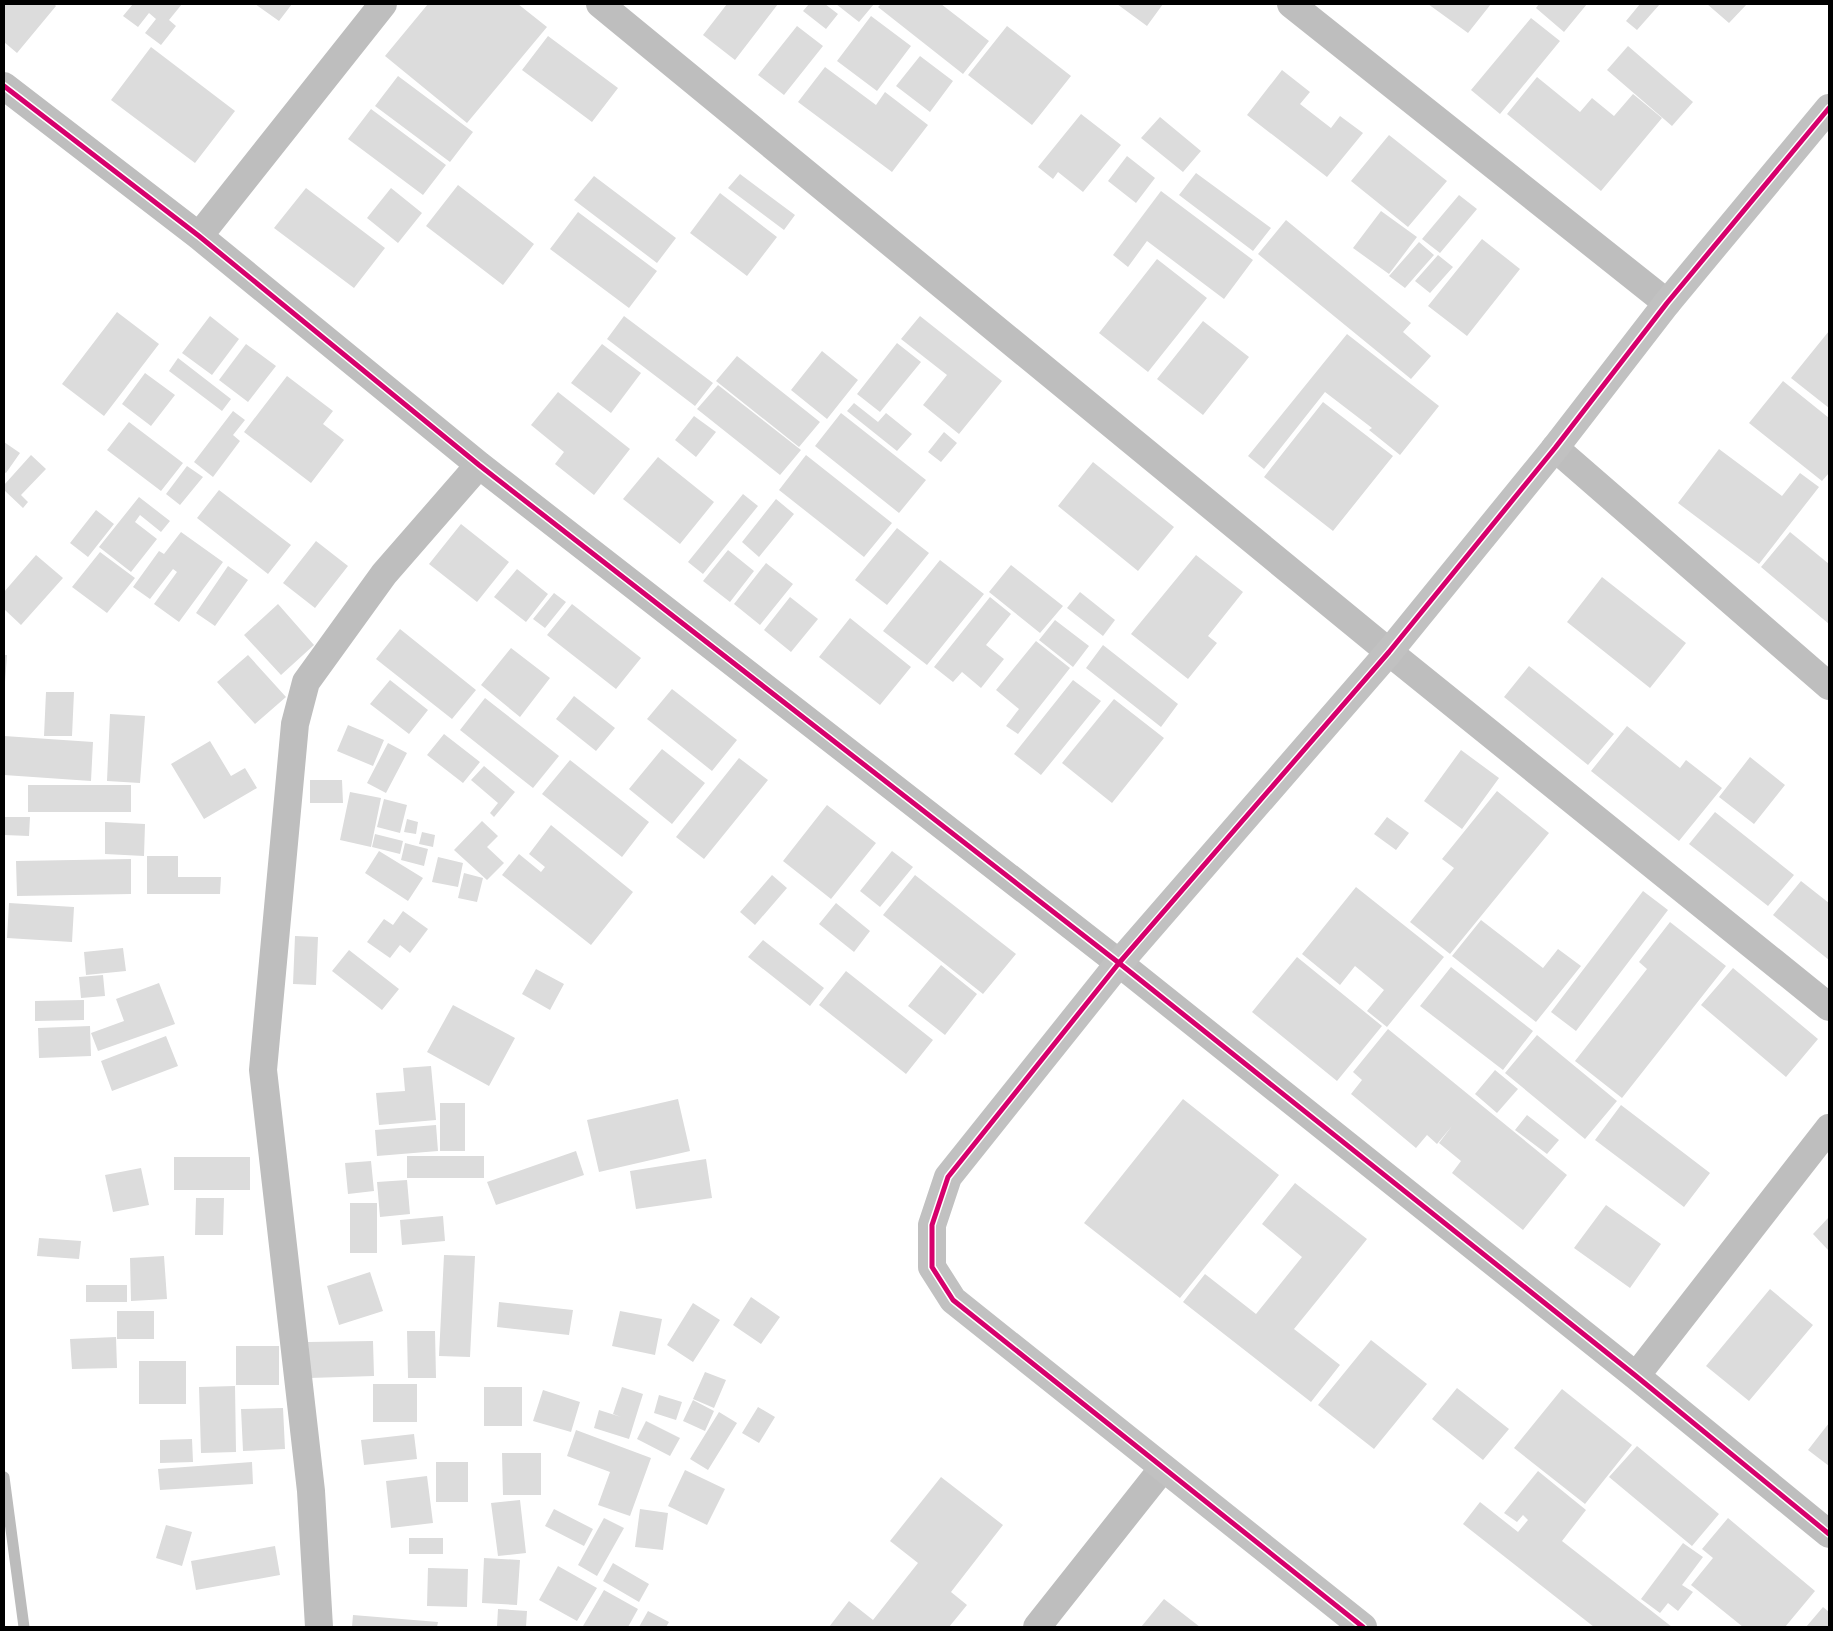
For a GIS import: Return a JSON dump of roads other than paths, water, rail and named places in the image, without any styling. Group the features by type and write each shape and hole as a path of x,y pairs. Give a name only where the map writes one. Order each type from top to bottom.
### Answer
{"street":[{"path":"200,236 384,4"},
{"path":"600,4 1389,652 1829,1008"},
{"path":"1291,4 1667,303"},
{"path":"4,86 200,236 479,465 1119,963 1636,1376 1829,1534"},
{"path":"1362,1627 953,1300 932,1266 932,1225 948,1177 1119,963 1389,652 1555,448 1667,303 1829,108"},
{"path":"1555,448 1829,686"},
{"path":"320,1627 311,1491 263,1070 296,724 306,682 384,574 479,465"},
{"path":"1636,1376 1829,1128"},
{"path":"1037,1627 1163,1468"}],"waterway":[{"path":"4,1477 24,1627"}]}
